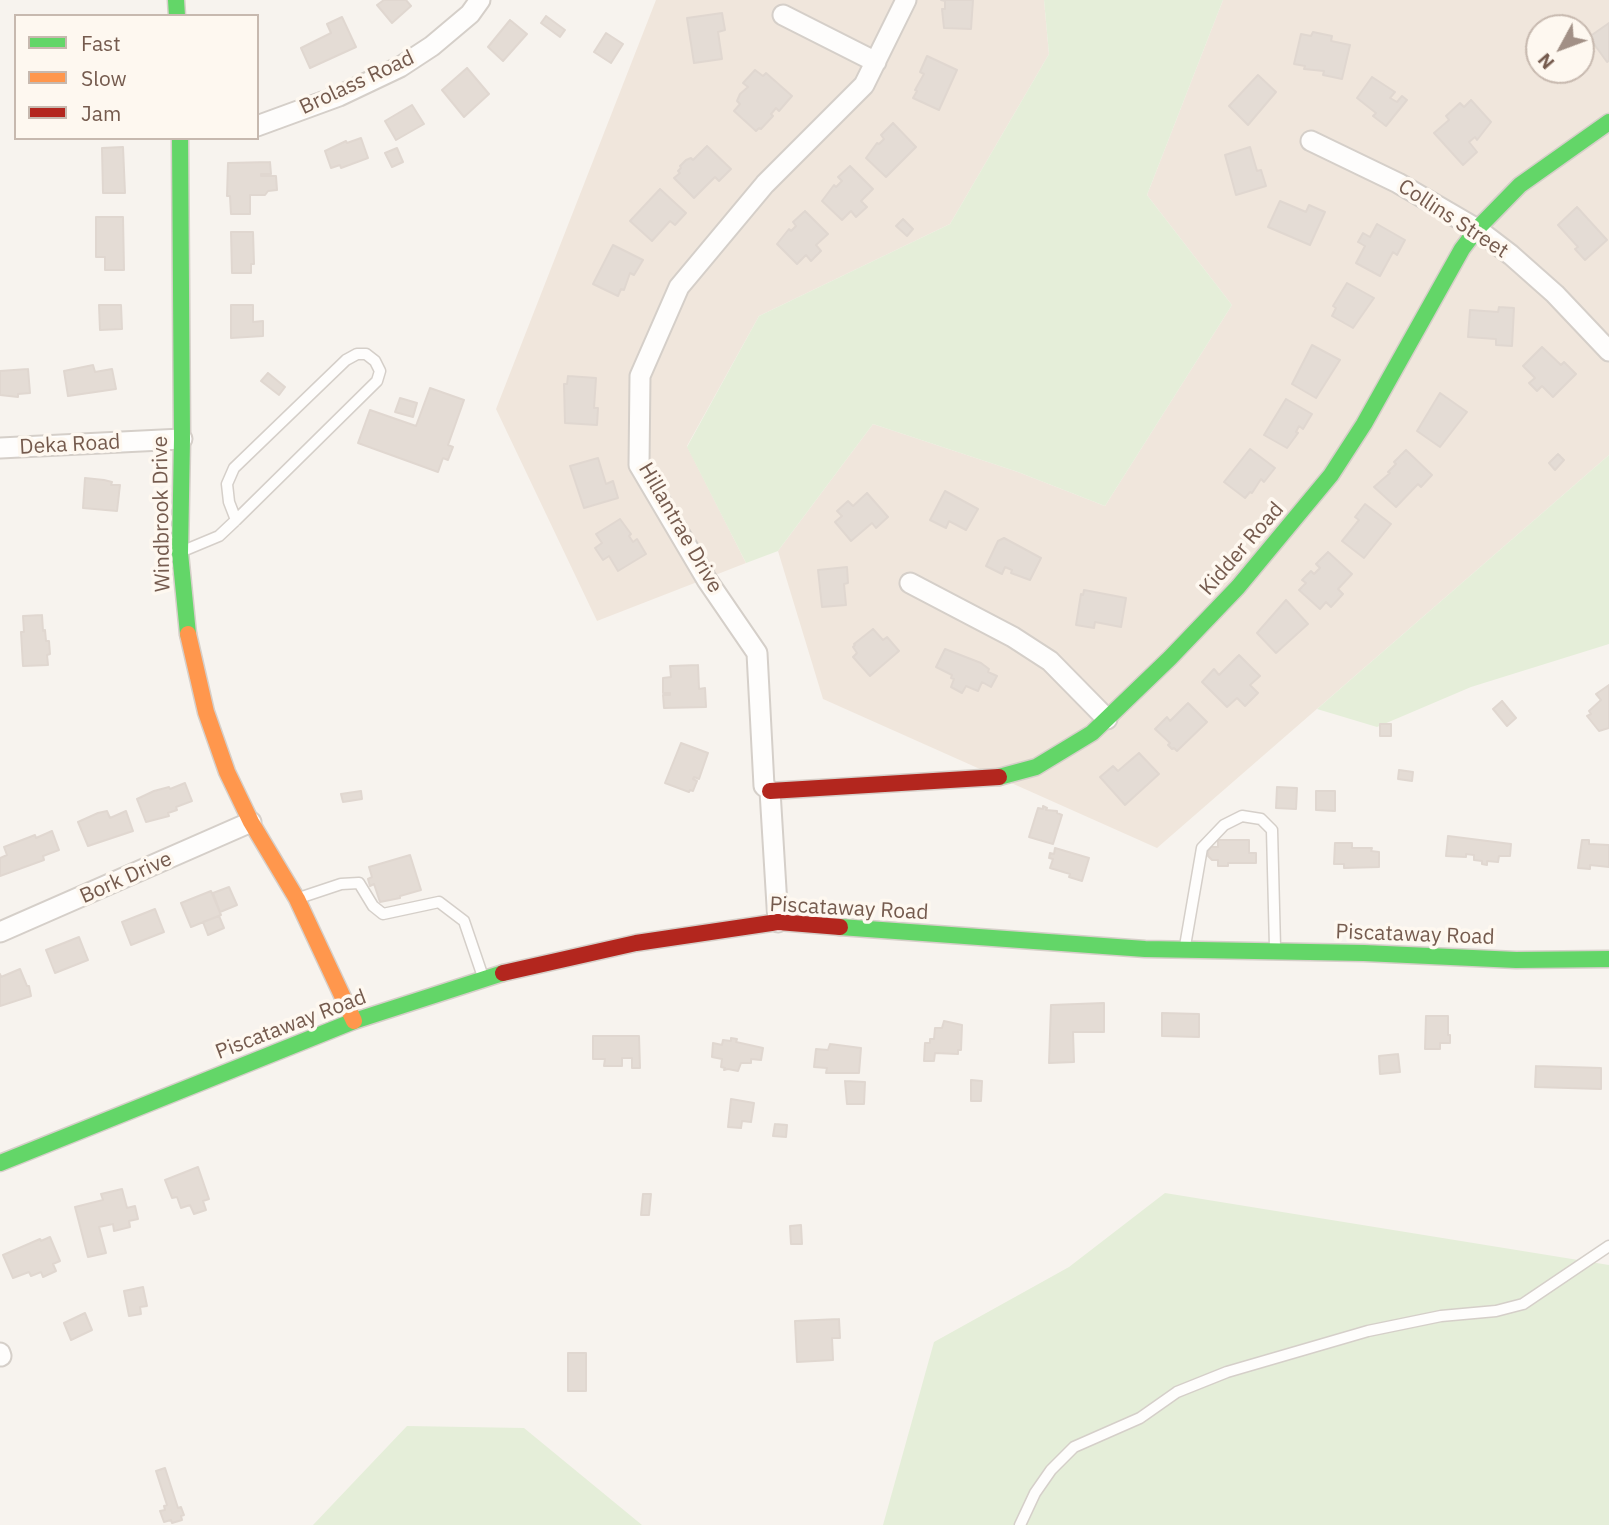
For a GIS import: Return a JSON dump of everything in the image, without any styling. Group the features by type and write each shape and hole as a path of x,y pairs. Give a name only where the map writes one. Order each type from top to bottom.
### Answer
{"street":[{"name":"Brolass Road","path":"259,125 339,96 400,67 442,38 470,14 480,0"},
{"name":"Hillantrae Drive","path":"778,922 770,791 764,786 757,653 707,580 639,465 640,376 680,288 765,184 864,85 906,0"},
{"path":"783,15 876,62"},
{"name":"Kidder Road","path":"770,791 1003,777 1022,773 1059,755 1093,733 1238,587 1331,475 1358,435 1462,248 1477,229 1520,185 1609,122"},
{"name":"Windbrook Drive","path":"180,140 180,553 186,625 206,712 227,772 251,822 297,899 354,1021"},
{"name":"Collins Street","path":"1311,141 1398,183 1477,229 1555,294 1609,351"},
{"name":"Deka Road","path":"0,448 182,439"},
{"path":"910,583 1013,637 1050,661 1107,719"},
{"name":"Bork Drive","path":"0,932 251,822"},
{"name":"Piscataway Road","path":"0,1163 354,1021 483,978 636,943 712,934 778,922 1145,949 1516,960 1609,959"}],"lane":[{"path":"180,553 219,537 377,381 380,371 375,361 366,354 357,354 346,360 234,468 227,484 229,502 236,520"},
{"path":"1185,950 1202,848 1224,825 1242,816 1261,819 1272,830 1275,951"},
{"path":"297,899 341,884 359,883 373,906 383,914 439,902 464,921 483,978"},
{"path":"1020,1525 1035,1493 1051,1470 1074,1447 1140,1419 1177,1392 1227,1372 1368,1331 1441,1316 1496,1311 1523,1304 1571,1269 1609,1246"}],"shaded area":[{"path":"656,0 1044,0 1049,54 950,224 759,316 687,446 746,563 597,621 496,409"},
{"path":"1223,0 1609,0 1609,455 1157,848 823,699 778,551 873,424 1018,472 1105,506 1232,305 1147,195"}],"green space":[{"path":"1044,0 1223,0 1147,195 1232,305 1105,506 1018,472 873,424 778,551 746,563 687,447 759,316 950,224 1049,54"},
{"path":"1609,455 1609,644 1471,687 1377,727 1317,709"},
{"path":"1165,1193 1609,1265 1609,1525 883,1525 934,1342 1069,1267"},
{"path":"407,1426 524,1428 642,1525 313,1525"}],"building":[{"path":"384,0 406,0 411,6 392,23 377,5"},
{"path":"941,0 973,0 971,29 944,28 942,9 945,9 945,1"},
{"path":"722,13 725,30 718,32 722,59 694,63 687,18"},
{"path":"546,16 565,30 560,37 541,23"},
{"path":"342,17 356,47 310,68 301,48 331,33 327,24"},
{"path":"510,20 527,34 503,61 488,47"},
{"path":"1609,23 1607,62 1595,45 1595,33"},
{"path":"1313,32 1332,36 1331,41 1350,45 1342,79 1323,75 1324,71 1304,69 1305,66 1294,64 1301,34 1311,36"},
{"path":"606,33 623,44 611,63 594,52"},
{"path":"927,56 957,70 939,110 913,98 924,74 920,72"},
{"path":"467,68 489,94 464,117 442,90"},
{"path":"755,70 763,76 766,73 792,96 779,111 776,108 771,114 773,116 756,131 734,111 740,104 737,101 740,94 748,87 743,83"},
{"path":"1258,75 1276,92 1248,125 1229,106"},
{"path":"1372,77 1395,92 1390,98 1397,102 1402,96 1407,100 1386,126 1373,116 1376,113 1357,98"},
{"path":"1471,100 1491,122 1477,140 1475,137 1469,142 1477,152 1463,165 1434,133 1449,120 1446,116 1460,103 1464,107"},
{"path":"412,105 424,124 396,140 385,121"},
{"path":"893,123 916,147 886,177 866,158 877,143 884,139 881,135"},
{"path":"361,138 368,158 341,168 340,165 331,168 325,151 346,141 347,143"},
{"path":"707,146 731,169 719,181 715,177 694,198 674,178 680,173 680,166 686,160 693,160"},
{"path":"123,147 125,193 103,193 102,148"},
{"path":"1250,147 1257,171 1261,170 1266,186 1236,195 1225,155"},
{"path":"397,148 403,162 392,167 385,153"},
{"path":"270,162 271,174 261,176 276,176 277,190 268,191 265,195 250,195 250,214 231,214 230,196 227,196 228,163"},
{"path":"850,166 873,189 861,201 867,207 856,217 851,211 842,220 822,201 834,185 836,187 842,181 838,177"},
{"path":"660,189 686,213 675,225 670,221 652,241 630,221"},
{"path":"1280,201 1306,212 1309,205 1325,212 1310,245 1268,227"},
{"path":"1577,207 1607,240 1585,260 1575,249 1578,247 1558,225"},
{"path":"805,211 828,234 816,245 821,251 811,261 806,255 797,264 777,244 789,229 791,231 796,226 793,222"},
{"path":"96,217 123,217 124,270 105,270 105,257 96,257"},
{"path":"903,219 913,229 907,236 896,226"},
{"path":"1377,224 1405,240 1397,255 1393,252 1380,276 1356,263 1365,246 1358,242 1363,233 1370,237"},
{"path":"231,232 253,232 254,264 251,264 251,273 232,273"},
{"path":"613,245 643,260 634,275 630,273 624,290 621,289 618,296 593,284"},
{"path":"1347,283 1374,298 1353,328 1332,316 1336,308 1333,306"},
{"path":"99,305 121,305 122,329 100,330"},
{"path":"231,305 253,305 253,322 263,321 263,336 231,338"},
{"path":"1499,307 1514,308 1512,346 1496,345 1496,339 1468,337 1470,310 1498,312"},
{"path":"1312,345 1340,360 1316,398 1292,384"},
{"path":"1542,347 1561,365 1564,362 1576,374 1553,397 1542,386 1537,391 1529,383 1535,378 1523,366"},
{"path":"93,365 95,372 112,369 116,389 68,396 64,371"},
{"path":"28,369 30,393 18,394 18,397 0,395 0,371"},
{"path":"268,373 285,387 279,395 261,381"},
{"path":"568,376 596,378 594,408 598,408 597,425 565,423 564,384 567,384"},
{"path":"430,388 464,400 448,445 453,447 448,460 443,458 438,472 358,443 370,410 416,426"},
{"path":"1440,393 1467,412 1440,447 1417,431"},
{"path":"400,398 417,403 413,417 395,412"},
{"path":"1286,399 1312,414 1303,429 1299,426 1296,432 1298,433 1287,448 1264,435"},
{"path":"1250,449 1275,468 1264,482 1261,479 1252,493 1245,498 1224,482"},
{"path":"1406,450 1432,475 1421,487 1418,484 1396,507 1374,487 1390,473 1388,472 1396,464 1394,462"},
{"path":"1558,454 1564,460 1555,470 1549,463"},
{"path":"598,458 606,484 613,481 618,498 584,508 570,466"},
{"path":"85,478 120,485 117,511 83,508"},
{"path":"945,491 978,509 966,530 949,521 946,528 930,520"},
{"path":"867,493 888,517 876,528 872,523 851,541 835,522 842,516 837,511 848,501 853,506"},
{"path":"1365,504 1391,524 1364,558 1342,541 1359,520 1355,517"},
{"path":"620,519 631,534 629,536 633,542 637,539 646,554 618,571 609,556 603,560 595,548 602,543 596,534"},
{"path":"1004,538 1041,558 1030,580 1011,573 1012,570 1005,567 1002,574 986,566 998,541"},
{"path":"1328,552 1352,574 1338,589 1343,594 1331,607 1326,602 1320,609 1299,590 1306,583 1302,580 1311,571 1314,574 1320,568 1316,564"},
{"path":"847,567 848,583 844,584 846,605 822,607 818,570"},
{"path":"1084,590 1126,598 1121,627 1095,622 1094,628 1076,625"},
{"path":"1286,600 1308,624 1276,653 1257,633"},
{"path":"42,615 43,631 45,630 46,641 49,641 48,665 23,666 23,616"},
{"path":"873,629 883,640 887,637 899,651 870,676 853,657 857,653 853,647"},
{"path":"945,649 981,663 989,669 988,672 997,676 991,687 982,682 978,691 966,686 962,693 951,687 954,679 951,678 952,675 936,667"},
{"path":"1239,655 1260,676 1250,685 1258,693 1245,706 1237,698 1227,707 1202,682 1214,669 1219,675"},
{"path":"698,665 699,689 705,688 706,707 664,708 663,695 670,693 663,693 663,678 671,677 670,666"},
{"path":"1609,685 1609,728 1599,731 1587,716 1601,700 1596,694"},
{"path":"1502,701 1516,718 1507,726 1493,709"},
{"path":"1188,703 1207,722 1177,751 1168,745 1170,743 1155,729 1167,717 1170,721"},
{"path":"1380,724 1391,724 1391,736 1380,736"},
{"path":"681,743 708,753 699,779 694,777 697,781 693,791 689,792 665,783"},
{"path":"1139,753 1159,774 1125,805 1100,777 1113,766 1118,771"},
{"path":"1399,770 1413,772 1412,781 1398,779"},
{"path":"185,783 192,801 176,807 177,810 168,813 169,816 146,822 137,799 154,791"},
{"path":"1277,787 1297,788 1296,809 1276,808"},
{"path":"361,791 362,799 343,802 341,794"},
{"path":"1316,791 1335,791 1335,811 1316,810"},
{"path":"1043,806 1046,810 1057,811 1062,815 1053,844 1029,837 1038,808 1043,809"},
{"path":"107,811 110,818 126,811 133,831 88,846 78,822"},
{"path":"52,831 59,850 43,856 44,860 0,876 0,858 7,855 4,847"},
{"path":"1448,836 1511,844 1510,856 1499,856 1498,862 1487,861 1487,865 1474,860 1474,855 1446,856"},
{"path":"1218,840 1249,840 1249,853 1256,853 1256,863 1228,863 1228,866 1218,866 1218,860 1212,860 1208,851 1211,847 1218,847"},
{"path":"1582,840 1589,840 1589,844 1609,845 1609,867 1590,865 1590,869 1578,868"},
{"path":"1335,843 1352,843 1352,848 1372,848 1371,851 1379,852 1379,867 1344,868 1344,864 1334,864"},
{"path":"1055,848 1089,858 1082,881 1050,868 1053,859 1049,858 1050,853 1054,854"},
{"path":"410,855 421,890 380,902 374,884 370,886 368,879 372,877 369,867"},
{"path":"229,887 237,905 220,912 213,893"},
{"path":"211,891 221,915 191,927 181,903"},
{"path":"155,909 164,932 131,945 122,922"},
{"path":"219,916 224,928 208,935 203,922"},
{"path":"79,937 88,960 55,973 46,950"},
{"path":"20,969 31,996 0,1006 0,974 1,977"},
{"path":"1104,1003 1104,1032 1073,1032 1074,1062 1049,1063 1051,1005"},
{"path":"1162,1013 1199,1014 1199,1037 1162,1036"},
{"path":"1426,1016 1448,1016 1450,1043 1440,1043 1440,1049 1425,1049"},
{"path":"944,1021 962,1025 961,1050 958,1050 958,1054 935,1053 934,1061 924,1061 925,1043 934,1039 935,1028 942,1028"},
{"path":"593,1036 639,1036 640,1068 632,1068 632,1058 622,1058 622,1066 604,1066 605,1059 593,1059"},
{"path":"731,1038 737,1039 736,1042 763,1048 761,1060 751,1059 751,1063 741,1063 738,1071 724,1070 725,1068 721,1067 722,1059 712,1057 713,1043 722,1045 723,1040 731,1041"},
{"path":"830,1044 861,1048 859,1073 826,1073 827,1068 814,1067 816,1049 828,1050"},
{"path":"1398,1054 1400,1072 1380,1074 1379,1056"},
{"path":"1536,1066 1601,1068 1601,1089 1535,1087"},
{"path":"971,1080 982,1081 981,1101 971,1101"},
{"path":"845,1081 865,1082 864,1104 847,1104"},
{"path":"731,1099 754,1103 751,1122 742,1121 741,1128 728,1127"},
{"path":"775,1124 787,1125 786,1137 773,1136"},
{"path":"198,1167 209,1199 203,1201 206,1210 194,1214 190,1205 181,1208 177,1197 172,1198 165,1180"},
{"path":"122,1189 127,1208 135,1206 138,1219 129,1221 130,1227 114,1231 113,1224 99,1227 106,1253 88,1257 75,1207 103,1200 101,1194"},
{"path":"643,1194 651,1194 649,1215 641,1215"},
{"path":"801,1225 802,1244 791,1244 790,1226"},
{"path":"50,1237 60,1261 53,1264 56,1271 43,1277 41,1272 31,1276 29,1272 13,1278 3,1255"},
{"path":"143,1287 147,1306 140,1307 141,1314 129,1316 124,1291"},
{"path":"85,1313 92,1330 71,1340 64,1323"},
{"path":"839,1319 840,1338 832,1338 833,1360 797,1362 795,1321"},
{"path":"568,1353 586,1353 586,1391 568,1391"},
{"path":"165,1468 178,1508 181,1507 184,1515 181,1516 182,1520 172,1523 171,1520 164,1522 160,1511 165,1510 164,1506 167,1505 156,1471"}],"traffic: fast":[{"path":"176,0 177,14"},
{"path":"999,777 1036,767 1092,733 1170,658 1238,587 1331,475 1364,424 1462,249 1477,229 1520,185 1609,122"},
{"path":"180,140 180,553 188,634"},
{"path":"840,927 1145,949 1364,953 1516,960 1609,959"},
{"path":"0,1163 354,1021 503,973"}],"traffic: slow":[{"path":"188,634 206,712 227,772 251,822 297,899 354,1021"}],"traffic: jam":[{"path":"770,791 999,777"},
{"path":"503,973 636,943 778,922 840,927"}]}
